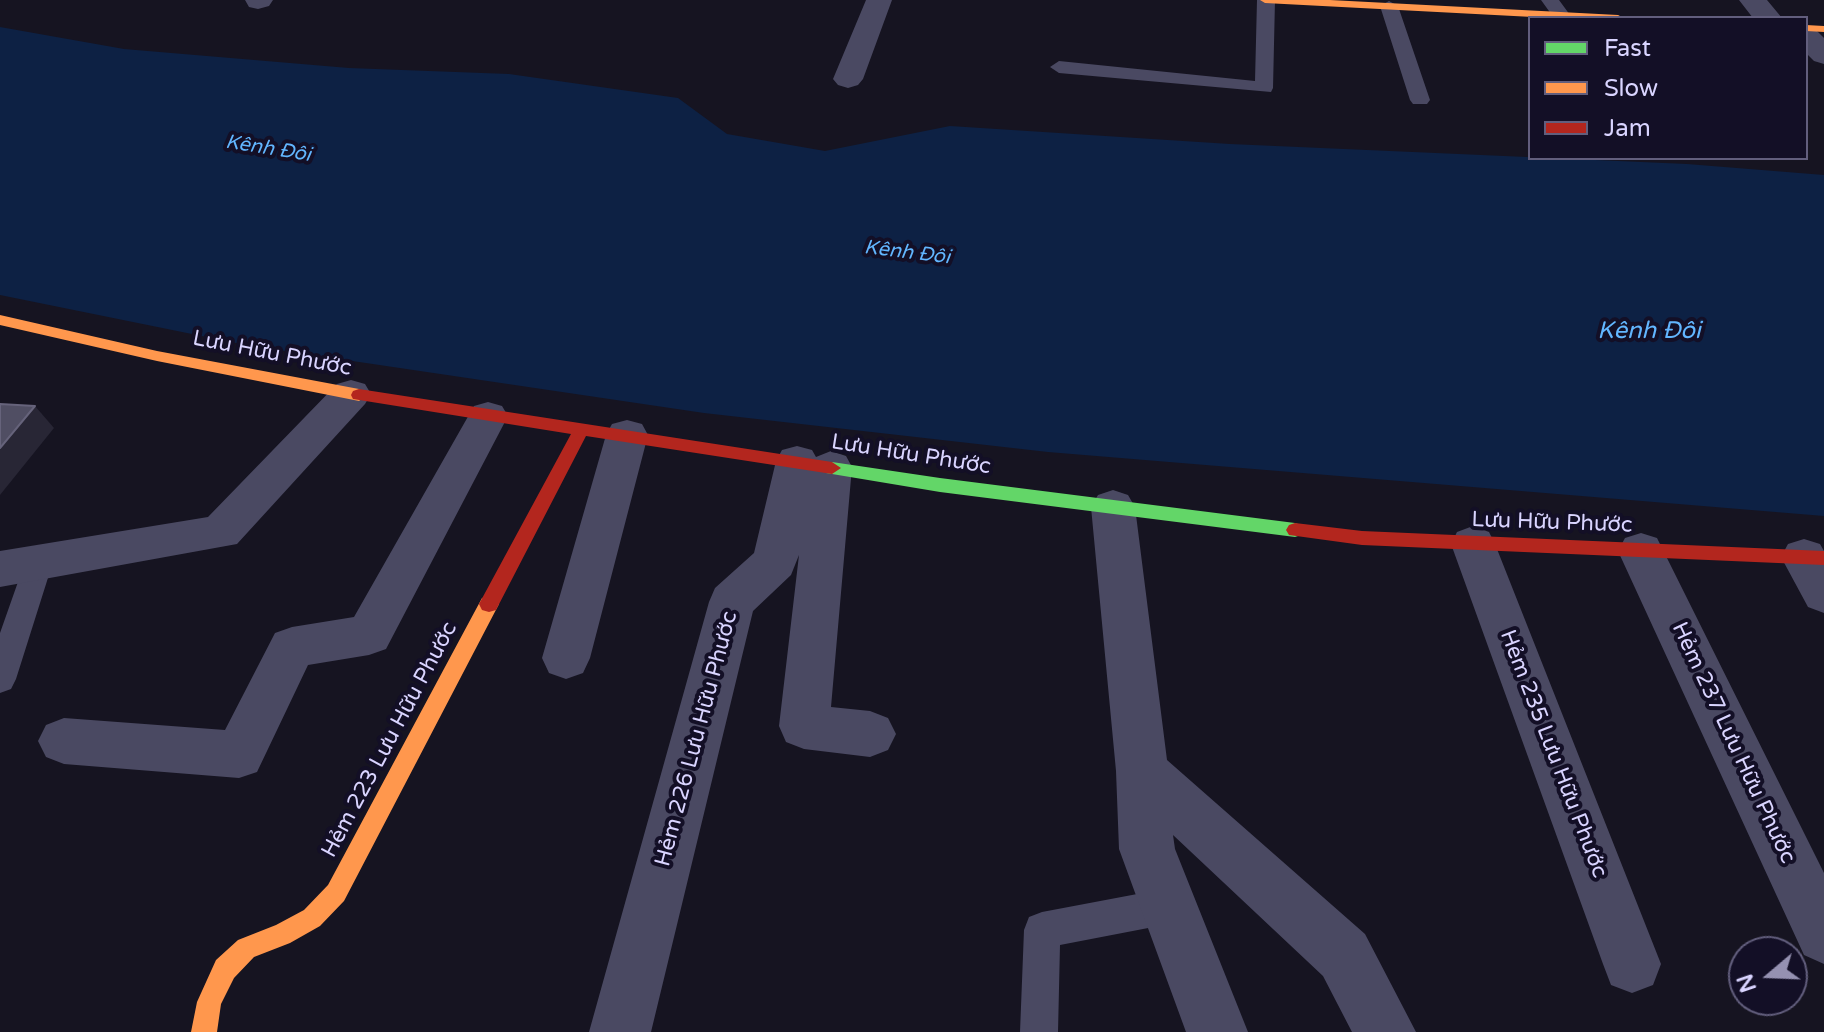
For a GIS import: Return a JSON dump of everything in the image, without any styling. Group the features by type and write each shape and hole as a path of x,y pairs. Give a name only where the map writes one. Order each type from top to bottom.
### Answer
{"street":[{"path":"848,79 879,0"},
{"path":"1265,0 1558,11 1601,16"},
{"path":"1752,0 1766,16"},
{"path":"1808,38 1824,55"},
{"name":"Lưu Hữu Phước","path":"0,320 351,394 940,485 1362,538 1641,551 1817,570"},
{"path":"20,565 221,532 351,394"},
{"path":"64,741 239,755 292,647 369,635 488,416"},
{"name":"Hẻm 223 Lưu Hữu Phước","path":"204,1032 209,1002 225,969 246,948 282,935 312,918 336,893 582,428"},
{"path":"566,658 627,435"},
{"path":"814,464 804,726 870,734"},
{"name":"Hẻm 226 Lưu Hữu Phước","path":"620,1032 732,602 775,562 814,464"},
{"path":"1113,507 1142,771 1147,849 1217,1032"},
{"name":"Hẻm 235 Lưu Hữu Phước","path":"1473,544 1632,964"},
{"name":"Hẻm 237 Lưu Hữu Phước","path":"1641,551 1824,935"},
{"path":"1142,771 1344,955 1385,1032"}],"lane":[{"path":"1059,67 1264,88 1265,0"},
{"path":"1389,6 1420,100"},
{"path":"0,679 20,565"},
{"path":"1039,1032 1042,930 1169,906"}],"water":[{"name":"Kênh Đôi","path":"0,27 124,49 349,68 509,74 678,98 727,134 825,151 950,126 1230,144 1528,157 1528,160 1687,164 1824,175 1824,516 1048,452 704,413 251,346 0,295"}],"building":[{"path":"0,404 35,406 0,448"}],"traffic: fast":[{"path":"832,468 940,485 1295,530"}],"traffic: slow":[{"path":"1265,0 1579,16"},
{"path":"1808,28 1824,29"},
{"path":"0,320 157,356 359,395"},
{"path":"204,1032 209,1002 225,969 246,948 282,935 312,918 336,893 489,604"}],"traffic: jam":[{"path":"359,395 832,468"},
{"path":"489,604 582,428"},
{"path":"1295,530 1362,538 1824,558"}]}
